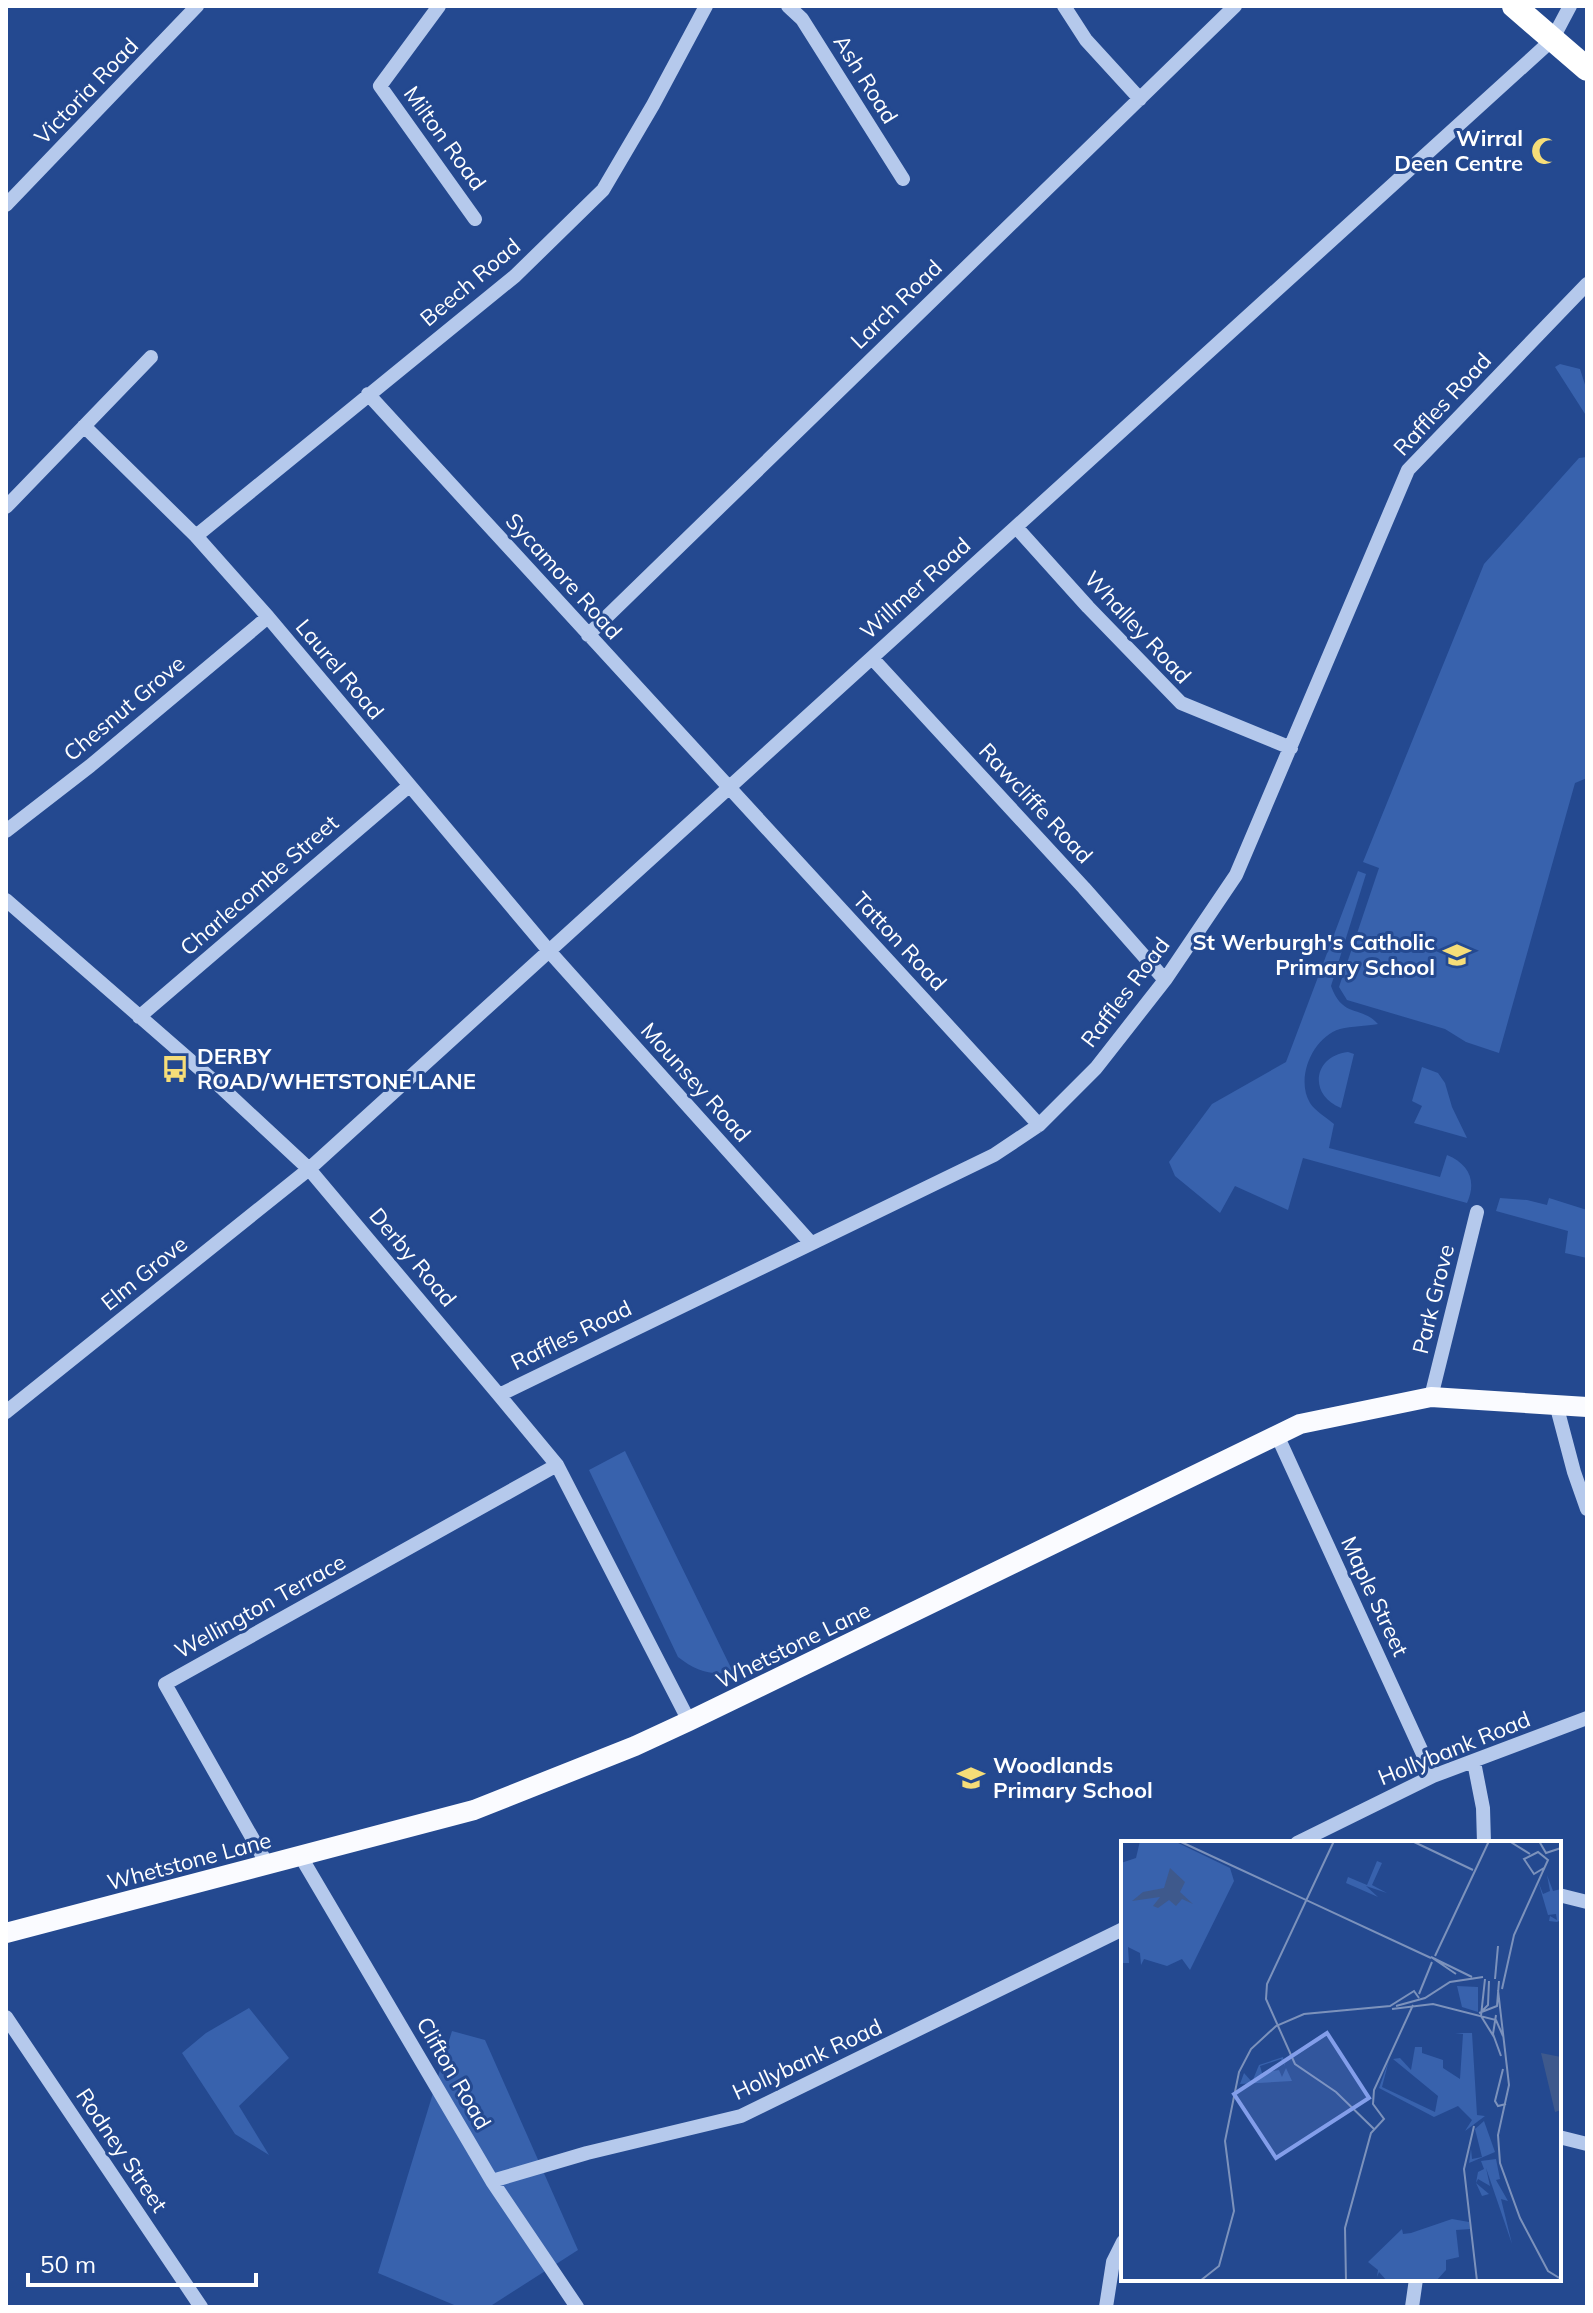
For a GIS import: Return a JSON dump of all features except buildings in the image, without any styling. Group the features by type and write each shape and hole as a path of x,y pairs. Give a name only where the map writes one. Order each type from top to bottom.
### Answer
{"highway":[{"path":"1514,6 1587,69"}],"main road":[{"name":"Whetstone Lane","path":"6,1933 474,1810 689,1721 1300,1424 1431,1397 1587,1407"}],"street":[{"name":"Victoria Road","path":"6,205 197,6"},
{"name":"Milton Road","path":"439,6 380,86 475,219"},
{"name":"Beech Road","path":"196,536 515,276 603,190 706,6"},
{"name":"Ash Road","path":"788,6 802,19 903,179"},
{"path":"1064,6 1086,40 1140,99"},
{"name":"Larch Road","path":"588,635 1235,6"},
{"name":"Willmer Road","path":"309,1169 1552,40 1570,6"},
{"name":"Raffles Road","path":"499,1395 994,1155 1039,1125 1096,1068 1165,980 1236,875 1408,470 1587,284"},
{"path":"6,507 151,357"},
{"name":"Sycamore Road","path":"368,394 729,787"},
{"name":"Laurel Road","path":"84,426 196,536 268,617 549,951"},
{"name":"Whalley Road","path":"1016,527 1181,703 1291,748"},
{"name":"Chesnut Grove","path":"6,831 90,766 268,617"},
{"name":"Rawcliffe Road","path":"872,658 1165,980"},
{"name":"Charlecombe Street","path":"139,1017 409,786"},
{"name":"Tatton Road","path":"729,787 1039,1125"},
{"name":"Derby Road","path":"6,900 223,1089 309,1169 499,1395 557,1465 689,1721"},
{"name":"Mounsey Road","path":"549,951 810,1242"},
{"name":"Elm Grove","path":"6,1412 309,1169"},
{"name":"Park Grove","path":"1431,1397 1477,1212"},
{"path":"1556,1404 1587,1509"},
{"name":"Maple Street","path":"1277,1435 1433,1776"},
{"name":"Wellington Terrace","path":"267,1864 165,1684 557,1465"},
{"name":"Hollybank Road","path":"1301,1841 1433,1776 1587,1718"},
{"path":"1474,1762 1483,1808 1484,1841"},
{"name":"Clifton Road","path":"301,1857 492,2181 577,2307"},
{"path":"1561,1896 1587,1902"},
{"name":"Hollybank Road","path":"492,2181 587,2153 741,2116 1121,1930"},
{"name":"Rodney Street","path":"6,2017 201,2307"},
{"path":"1561,2138 1587,2144"},
{"path":"1106,2307 1113,2262 1121,2246"},
{"path":"1412,2307 1416,2281"}],"shaded area":[{"path":"1560,364 1580,369 1587,391 1587,417 1555,367"},
{"path":"1587,457 1587,778 1575,783 1499,1053 1466,1042 1445,1029 1347,1000 1339,987 1379,868 1363,862 1484,564 1579,458"},
{"path":"1358,871 1366,874 1331,986 1347,1008 1372,1018 1378,1024 1340,1029 1322,1040 1309,1060 1306,1093 1312,1106 1334,1124 1329,1148 1440,1177 1447,1155 1461,1163 1469,1174 1471,1187 1467,1203 1303,1158 1288,1210 1235,1186 1220,1213 1175,1176 1169,1162 1212,1104 1286,1062"},
{"path":"1348,1052 1354,1054 1341,1108 1323,1094 1319,1077 1328,1061"},
{"path":"1422,1067 1438,1073 1445,1083 1452,1107 1467,1138 1414,1123 1422,1106 1412,1101"},
{"path":"1500,1198 1547,1205 1549,1198 1587,1210 1587,1258 1565,1253 1568,1231 1496,1211"},
{"path":"625,1451 733,1672 704,1671 678,1657 589,1470"},
{"path":"249,2008 289,2058 239,2106 269,2155 235,2134 182,2053 206,2033"},
{"path":"452,2031 485,2040 578,2250 489,2307 459,2307 378,2273"}],"place":[{"name":"Wirral Deen Centre","path":"1545,151"},
{"name":"St Werburgh's Catholic Primary School","path":"1457,955"},
{"name":"DERBY ROAD/WHETSTONE LANE","path":"175,1069"},
{"name":"Woodlands Primary School","path":"971,1778"}]}
